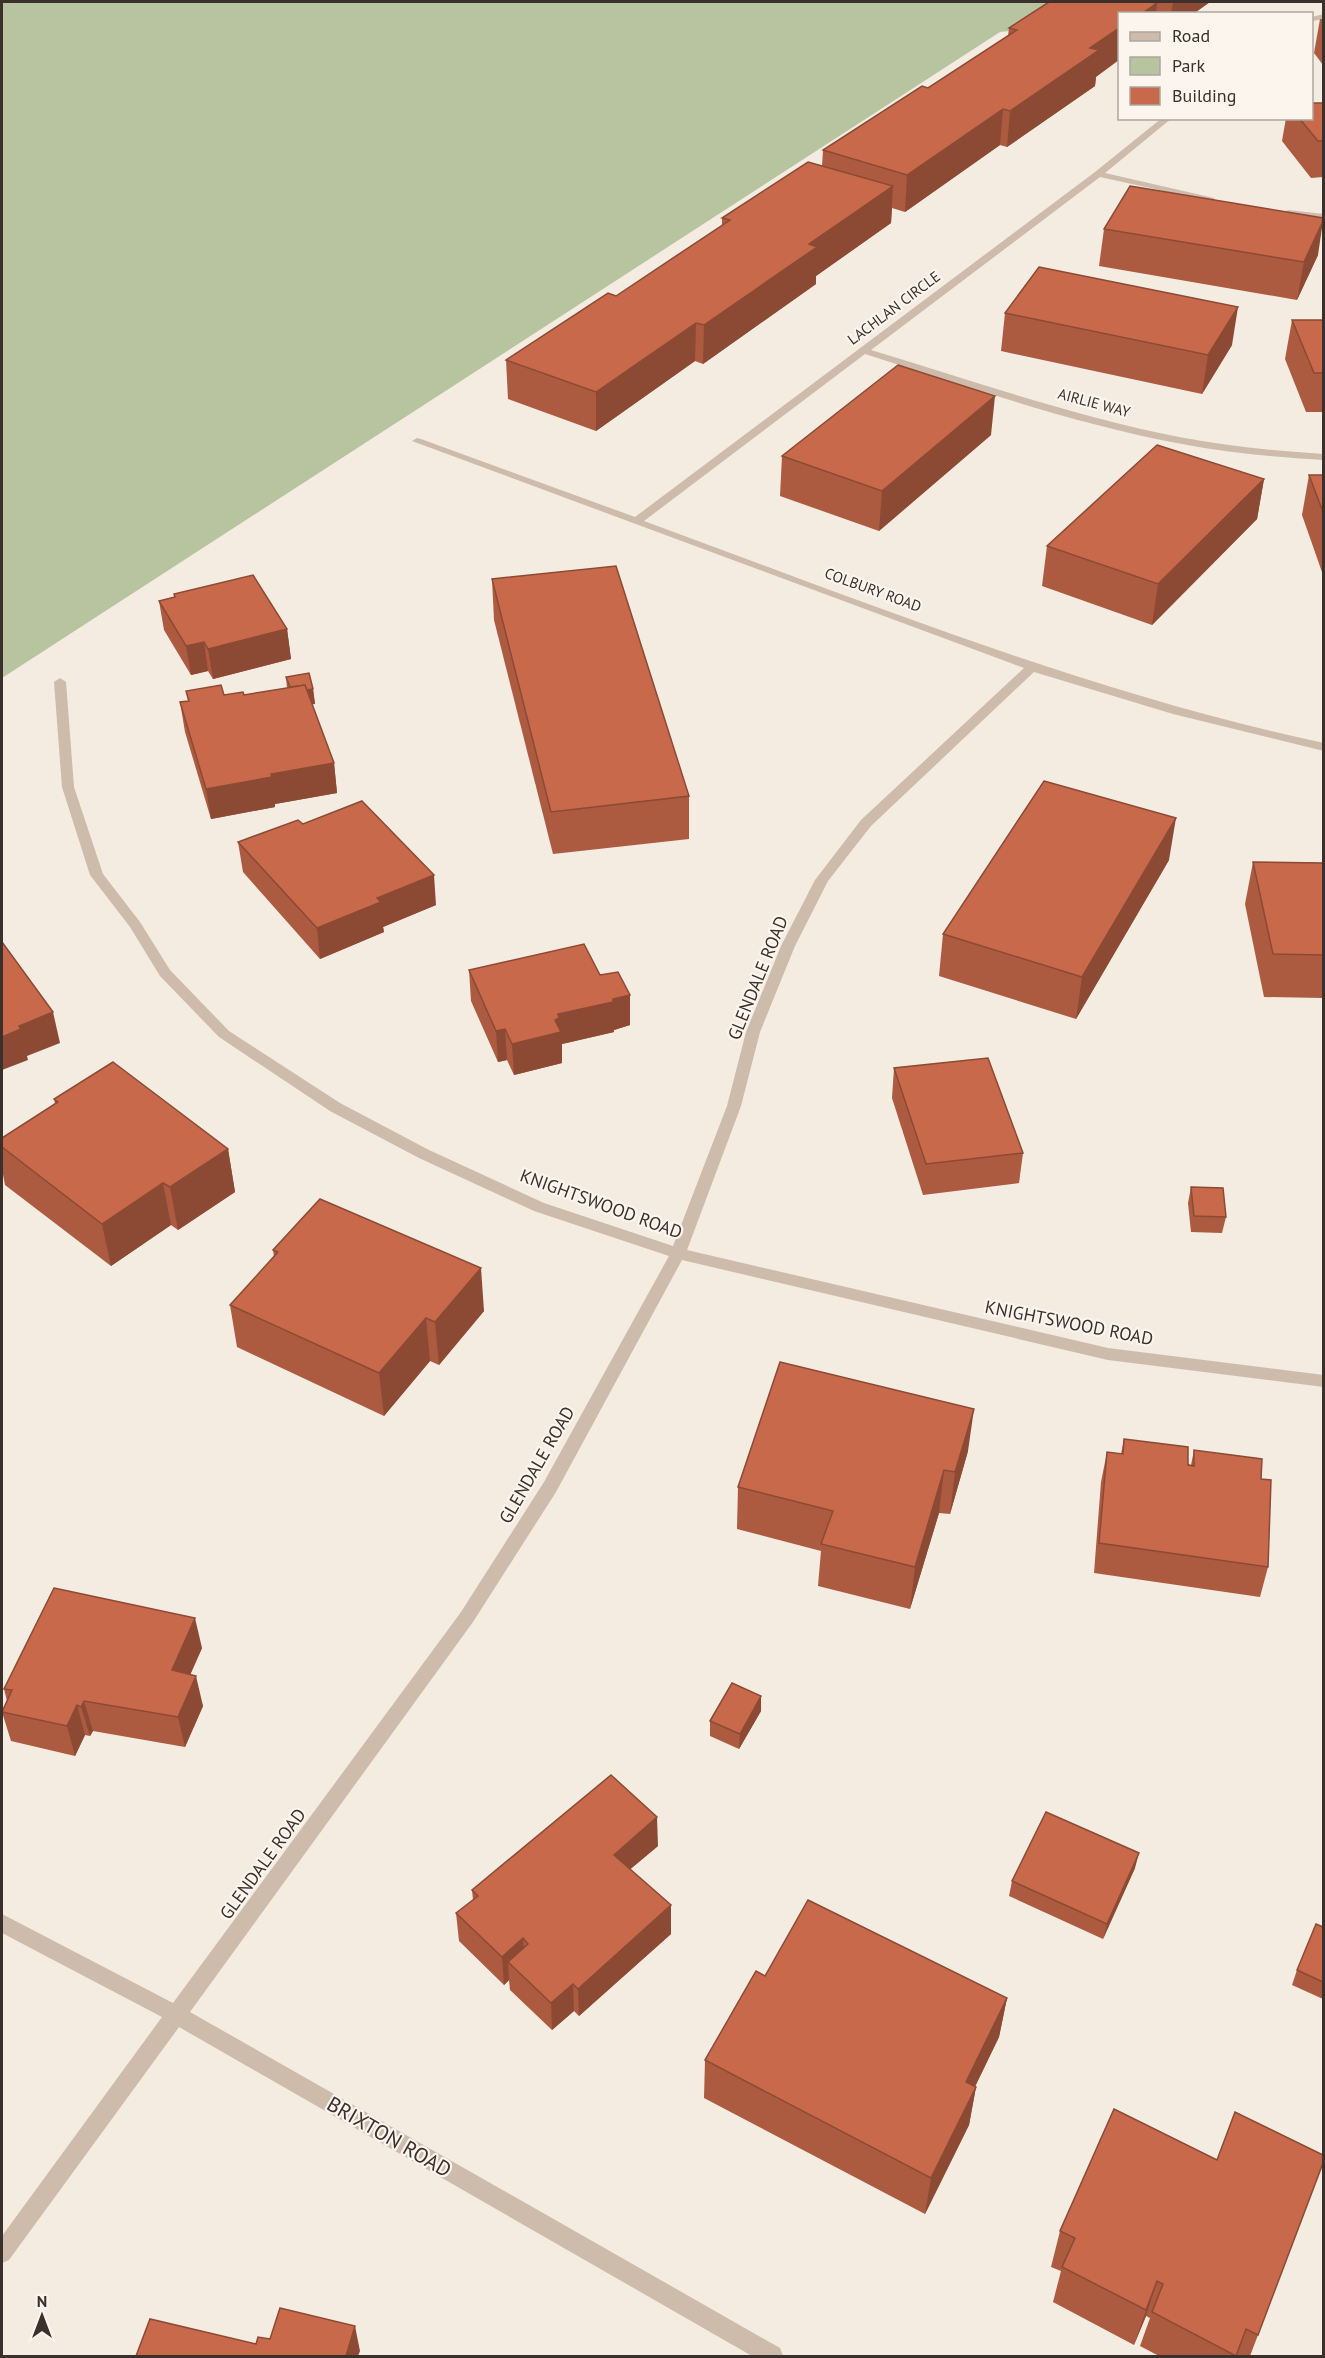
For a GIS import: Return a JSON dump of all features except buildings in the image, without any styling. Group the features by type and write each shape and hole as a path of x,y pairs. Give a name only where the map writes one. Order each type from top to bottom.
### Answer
{"street":[{"name":"LACHLAN CIRCLE","path":"637,521 1098,174 1166,120"},
{"path":"1098,174 1220,202"},
{"path":"1277,213 1323,217"},
{"name":"AIRLIE WAY","path":"862,350 1108,424 1163,437 1288,455 1323,457"},
{"name":"COLBURY ROAD","path":"417,441 1032,667 1191,715 1323,747"},
{"name":"GLENDALE ROAD","path":"2,2253 466,1617 550,1486 678,1253 734,1106 753,1032 788,946 822,880 866,823 1032,667"},
{"name":"KNIGHTSWOOD ROAD","path":"60,682 68,787 98,875 135,925 165,973 224,1034 335,1107 424,1154 539,1207 678,1253 1108,1354 1323,1381"},
{"name":"BRIXTON ROAD","path":"2,1923 177,2015 772,2356"}],"green space":[{"path":"2,2 1072,2 1034,28 1000,32 2,678"}]}
